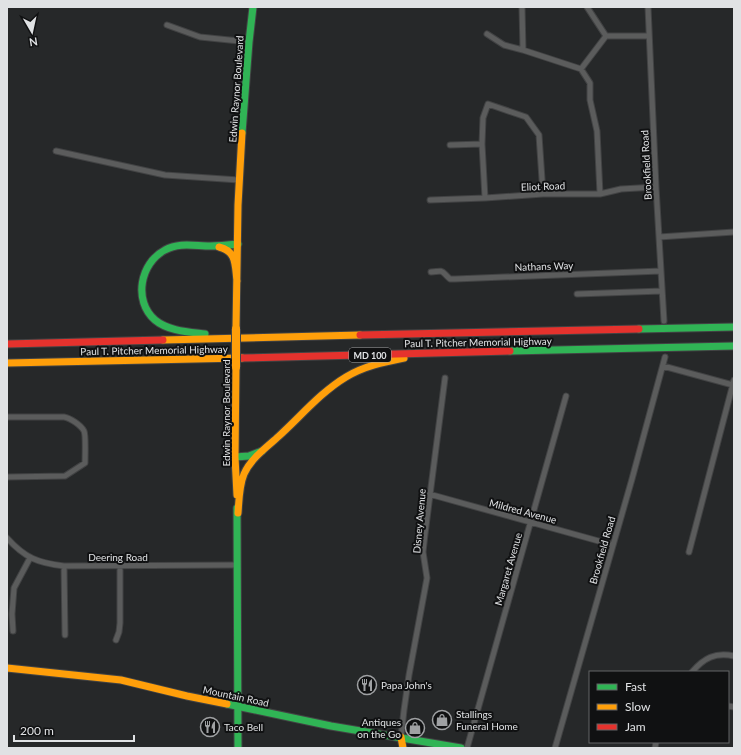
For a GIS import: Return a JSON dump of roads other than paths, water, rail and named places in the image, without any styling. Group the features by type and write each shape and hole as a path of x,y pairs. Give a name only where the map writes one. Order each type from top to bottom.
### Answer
{"main road":[{"name":"Edwin Raynor Boulevard","path":"238,748 238,514 235,457 238,205 249,42 253,7"},
{"path":"209,246 238,244"},
{"path":"237,281 232,253 229,250 223,247 180,245 164,250 147,266 142,280 142,297 150,314 156,320 172,329 194,333 266,337"},
{"name":"Paul T. Pitcher Memorial Highway","path":"7,344 734,327"},
{"name":"Paul T. Pitcher Memorial Highway","path":"7,363 734,346"},
{"path":"238,514 241,484 244,474 248,468 265,449 326,392 339,381 352,374 375,364 420,357 565,350"},
{"path":"235,457 252,455 265,449"},
{"name":"Mountain Road","path":"7,668 120,680 168,692 330,726 461,748"},
{"path":"401,737 403,748"}],"street":[{"path":"522,7 522,50"},
{"path":"587,7 606,36"},
{"name":"Brookfield Road","path":"648,7 664,322"},
{"path":"167,25 200,37 249,42"},
{"path":"487,34 504,46 522,50 581,69 590,83 590,100 597,131 600,194"},
{"path":"581,69 606,36"},
{"path":"606,36 649,36"},
{"path":"485,198 482,144 483,118 488,104 526,117 539,135 543,194"},
{"path":"450,145 482,144"},
{"path":"56,151 165,175 239,180"},
{"name":"Eliot Road","path":"430,200 543,194 600,194 621,189 656,187"},
{"path":"659,237 734,232"},
{"name":"Nathans Way","path":"432,272 440,270 450,278 455,279 661,270"},
{"path":"577,294 662,291"},
{"name":"Brookfield Road","path":"555,748 665,357"},
{"path":"663,366 733,383 689,552"},
{"name":"Disney Avenue","path":"401,737 404,710 427,578 423,552 429,494 445,378"},
{"name":"Margaret Avenue","path":"467,748 566,396"},
{"path":"7,417 67,418 80,426 84,432 85,463 65,476 7,477"},
{"name":"Mildred Avenue","path":"429,494 613,544"},
{"name":"Deering Road","path":"7,538 30,558 48,564 64,566 237,565"},
{"path":"13,631 12,614 14,588 30,558"},
{"path":"116,640 120,623 120,565"},
{"path":"64,566 65,634"},
{"path":"693,671 707,658 724,654 734,656"}],"place":[{"name":"Papa John's","path":"367,685"},
{"name":"Stallings Funeral Home","path":"442,720"},
{"name":"Taco Bell","path":"210,727"},
{"name":"Antiques on the Go","path":"415,728"}]}
